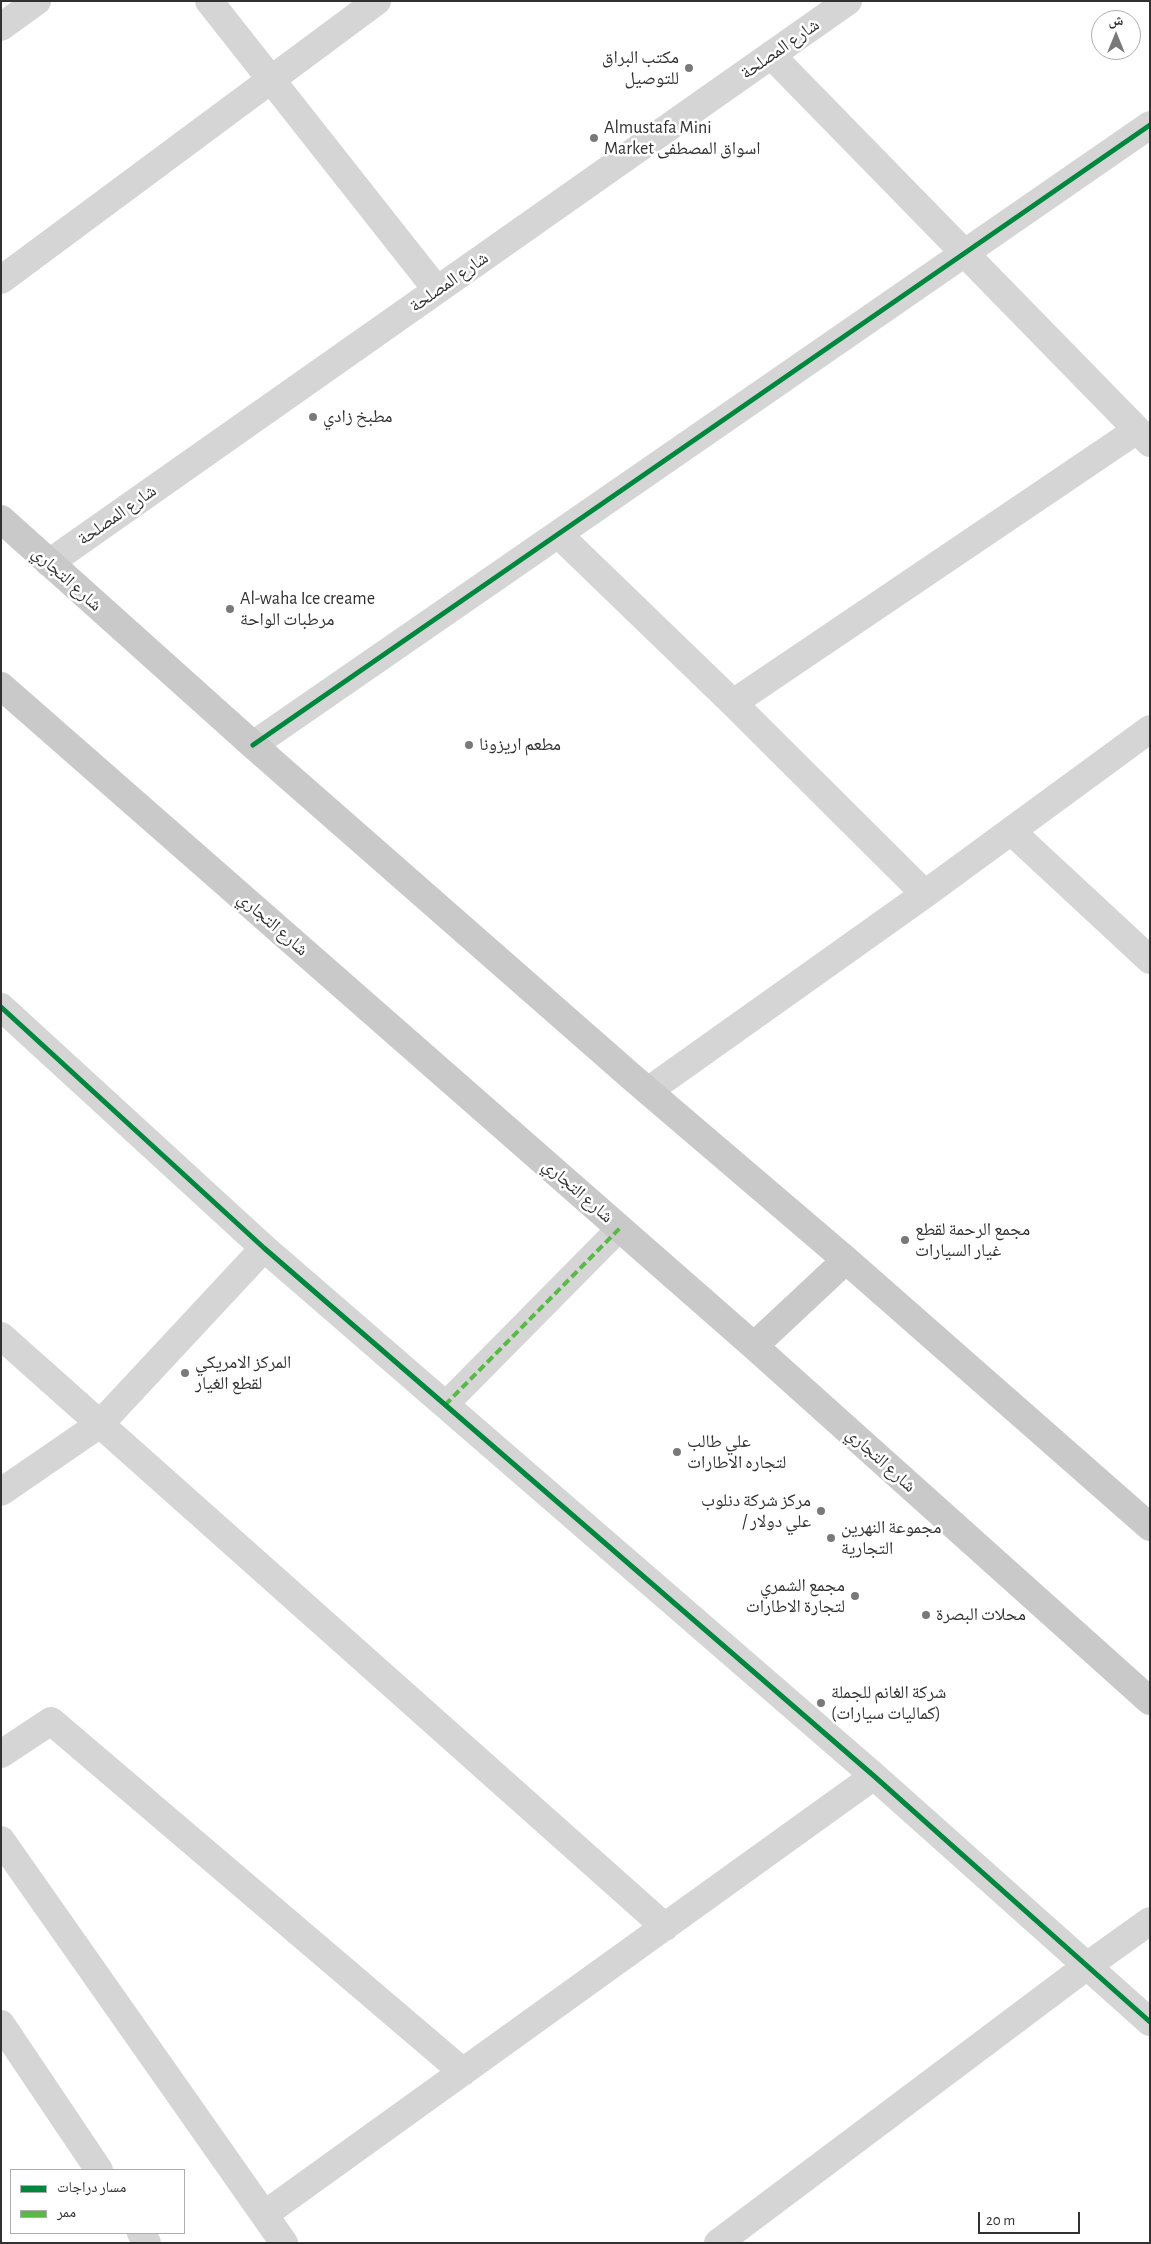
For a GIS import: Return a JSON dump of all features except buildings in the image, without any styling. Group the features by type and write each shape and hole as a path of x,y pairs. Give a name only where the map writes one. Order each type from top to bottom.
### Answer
{"main road":[{"name":"شارع التجاري","path":"1,519 253,745 1150,1527"},
{"name":"شارع التجاري","path":"1,686 754,1346 1150,1701"},
{"path":"754,1346 846,1260"}],"street":[{"path":"1,27 36,1"},
{"path":"209,1 437,290"},
{"path":"1,280 377,1"},
{"name":"شارع المصلحة","path":"49,563 771,55 838,4"},
{"path":"733,703 1143,436 771,55"},
{"path":"253,745 1150,125"},
{"path":"559,535 733,703 925,894"},
{"path":"648,1091 925,894 1150,729"},
{"path":"1011,831 1150,960"},
{"path":"1,1007 264,1248 874,1776 1150,2022"},
{"path":"445,1405 620,1228"},
{"path":"1,1492 100,1424 264,1248"},
{"path":"1,1336 665,1927"},
{"path":"1,1754 51,1722 463,2072"},
{"path":"265,2214 874,1776"},
{"path":"1,1840 284,2243"},
{"path":"718,2243 1087,1966 1150,1921"},
{"path":"1,2024 98,2169"}],"marked path":[{"path":"445,1405 620,1228"}],"cycle path":[{"path":"253,745 1150,125"},
{"path":"1,1007 264,1248 874,1776 1150,2022"}],"place":[{"name":"مكتب البراق للتوصيل","path":"689,68"},
{"name":"Almustafa Mini Market اسواق المصطفى","path":"594,138"},
{"name":"مطبخ زادي","path":"313,417"},
{"name":"Al-waha Ice creame مرطبات الواحة","path":"230,609"},
{"name":"مطعم اريزونا","path":"469,745"},
{"name":"مجمع الرحمة لقطع غيار السيارات","path":"905,1240"},
{"name":"المركز الامريكي لقطع الغيار","path":"185,1373"},
{"name":"علي طالب لتجاره الاطارات","path":"677,1452"},
{"name":"مركز شركة دنلوب / علي دولار","path":"821,1511"},
{"name":"مجموعة النهرين التجارية","path":"831,1538"},
{"name":"مجمع الشمري لتجارة الاطارات","path":"855,1596"},
{"name":"محلات البصرة","path":"926,1615"},
{"name":"شركة الغانم للجملة (كماليات سيارات)","path":"821,1703"}]}
